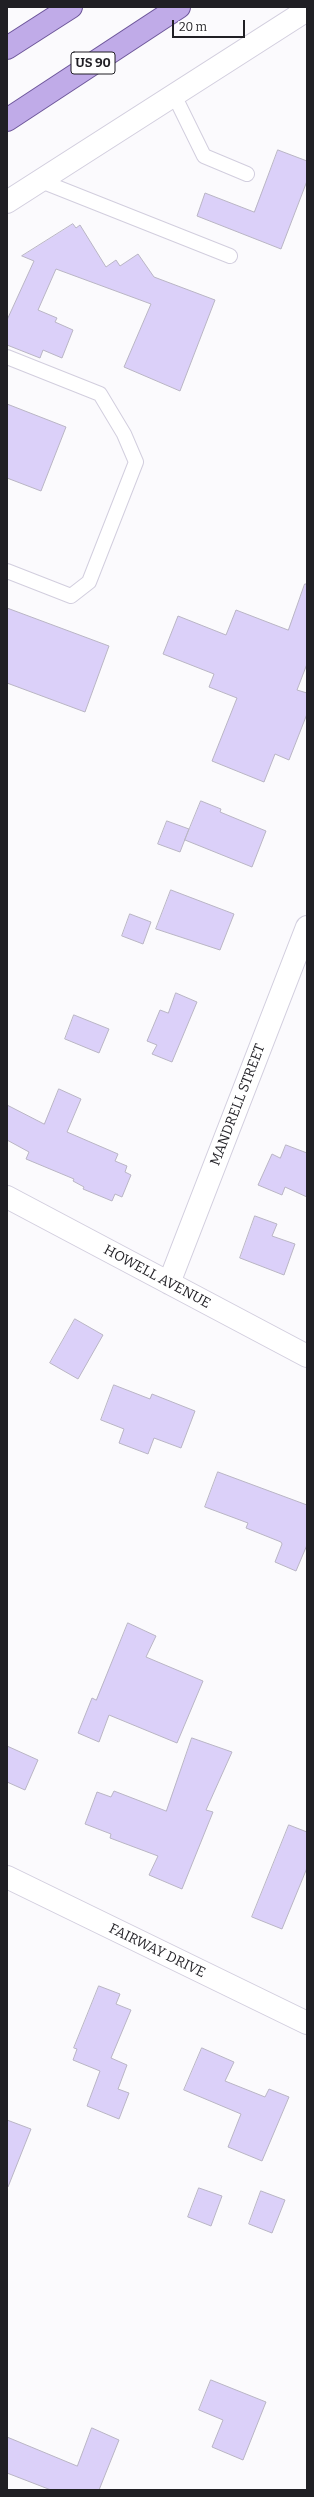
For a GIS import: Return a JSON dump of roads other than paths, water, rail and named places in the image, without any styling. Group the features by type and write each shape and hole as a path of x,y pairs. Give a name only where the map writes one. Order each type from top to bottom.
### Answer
{"main road":[{"path":"7,48 71,7"},
{"name":"US 90","path":"7,120 179,7"}],"street":[{"path":"7,202 307,10"},
{"name":"MANDRELL STREET","path":"169,1283 307,927"},
{"name":"HOWELL AVENUE","path":"7,1197 307,1356"},
{"name":"FAIRWAY DRIVE","path":"7,1877 307,2023"}],"lane":[{"path":"174,95 204,156 248,174"},
{"path":"42,181 230,256"},
{"path":"7,357 100,394 124,434 136,462 89,582 71,596 7,570"}]}
